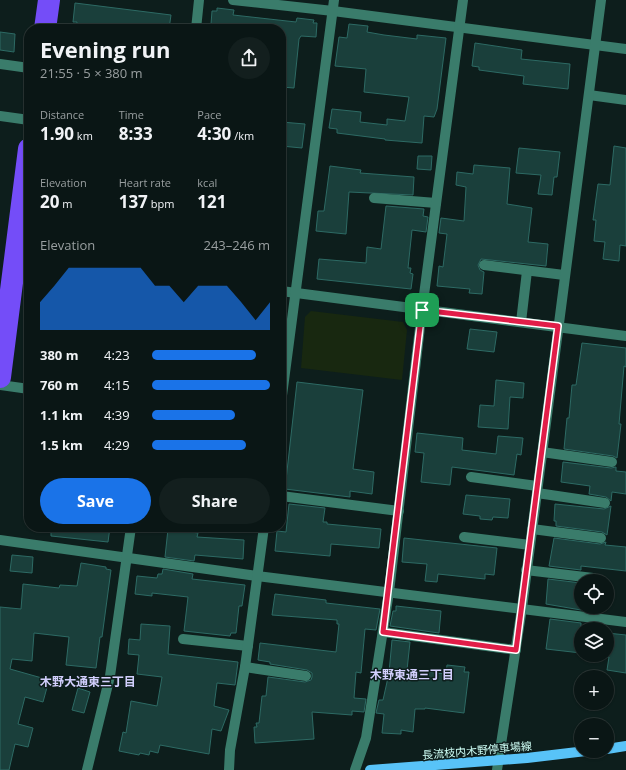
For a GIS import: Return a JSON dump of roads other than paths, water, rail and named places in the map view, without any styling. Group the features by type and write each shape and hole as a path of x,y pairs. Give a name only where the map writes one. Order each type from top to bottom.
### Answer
{"highway":[{"path":"46,24 49,0"},
{"path":"0,377 24,191"}],"main road":[{"path":"614,747 626,746"},
{"name":"長流枝内木野停車場線","path":"370,770 498,765 574,753"}],"street":[{"path":"197,24 199,0"},
{"path":"233,0 333,11 626,49"},
{"path":"286,367 334,0"},
{"path":"355,770 366,738 389,592 422,310 463,0"},
{"path":"498,765 522,608 564,275 601,0"},
{"path":"0,64 24,67"},
{"path":"589,95 626,100"},
{"path":"0,116 24,119"},
{"path":"374,198 436,203"},
{"path":"484,265 564,275"},
{"path":"521,322 527,271"},
{"path":"286,293 558,326 626,336"},
{"path":"0,385 24,387"},
{"path":"542,452 612,462"},
{"path":"471,477 605,503"},
{"path":"286,497 399,510"},
{"path":"532,529 601,538"},
{"path":"87,770 110,676 130,532"},
{"path":"229,770 230,750 245,667 263,532"},
{"path":"464,537 530,545"},
{"path":"0,540 257,576 626,622"},
{"path":"526,570 574,576"},
{"path":"383,632 516,650"},
{"path":"183,639 248,646"},
{"path":"245,667 306,676"}],"district":[{"name":"木野東通三丁目","path":"412,674"},
{"name":"木野大通東三丁目","path":"88,681"}]}
